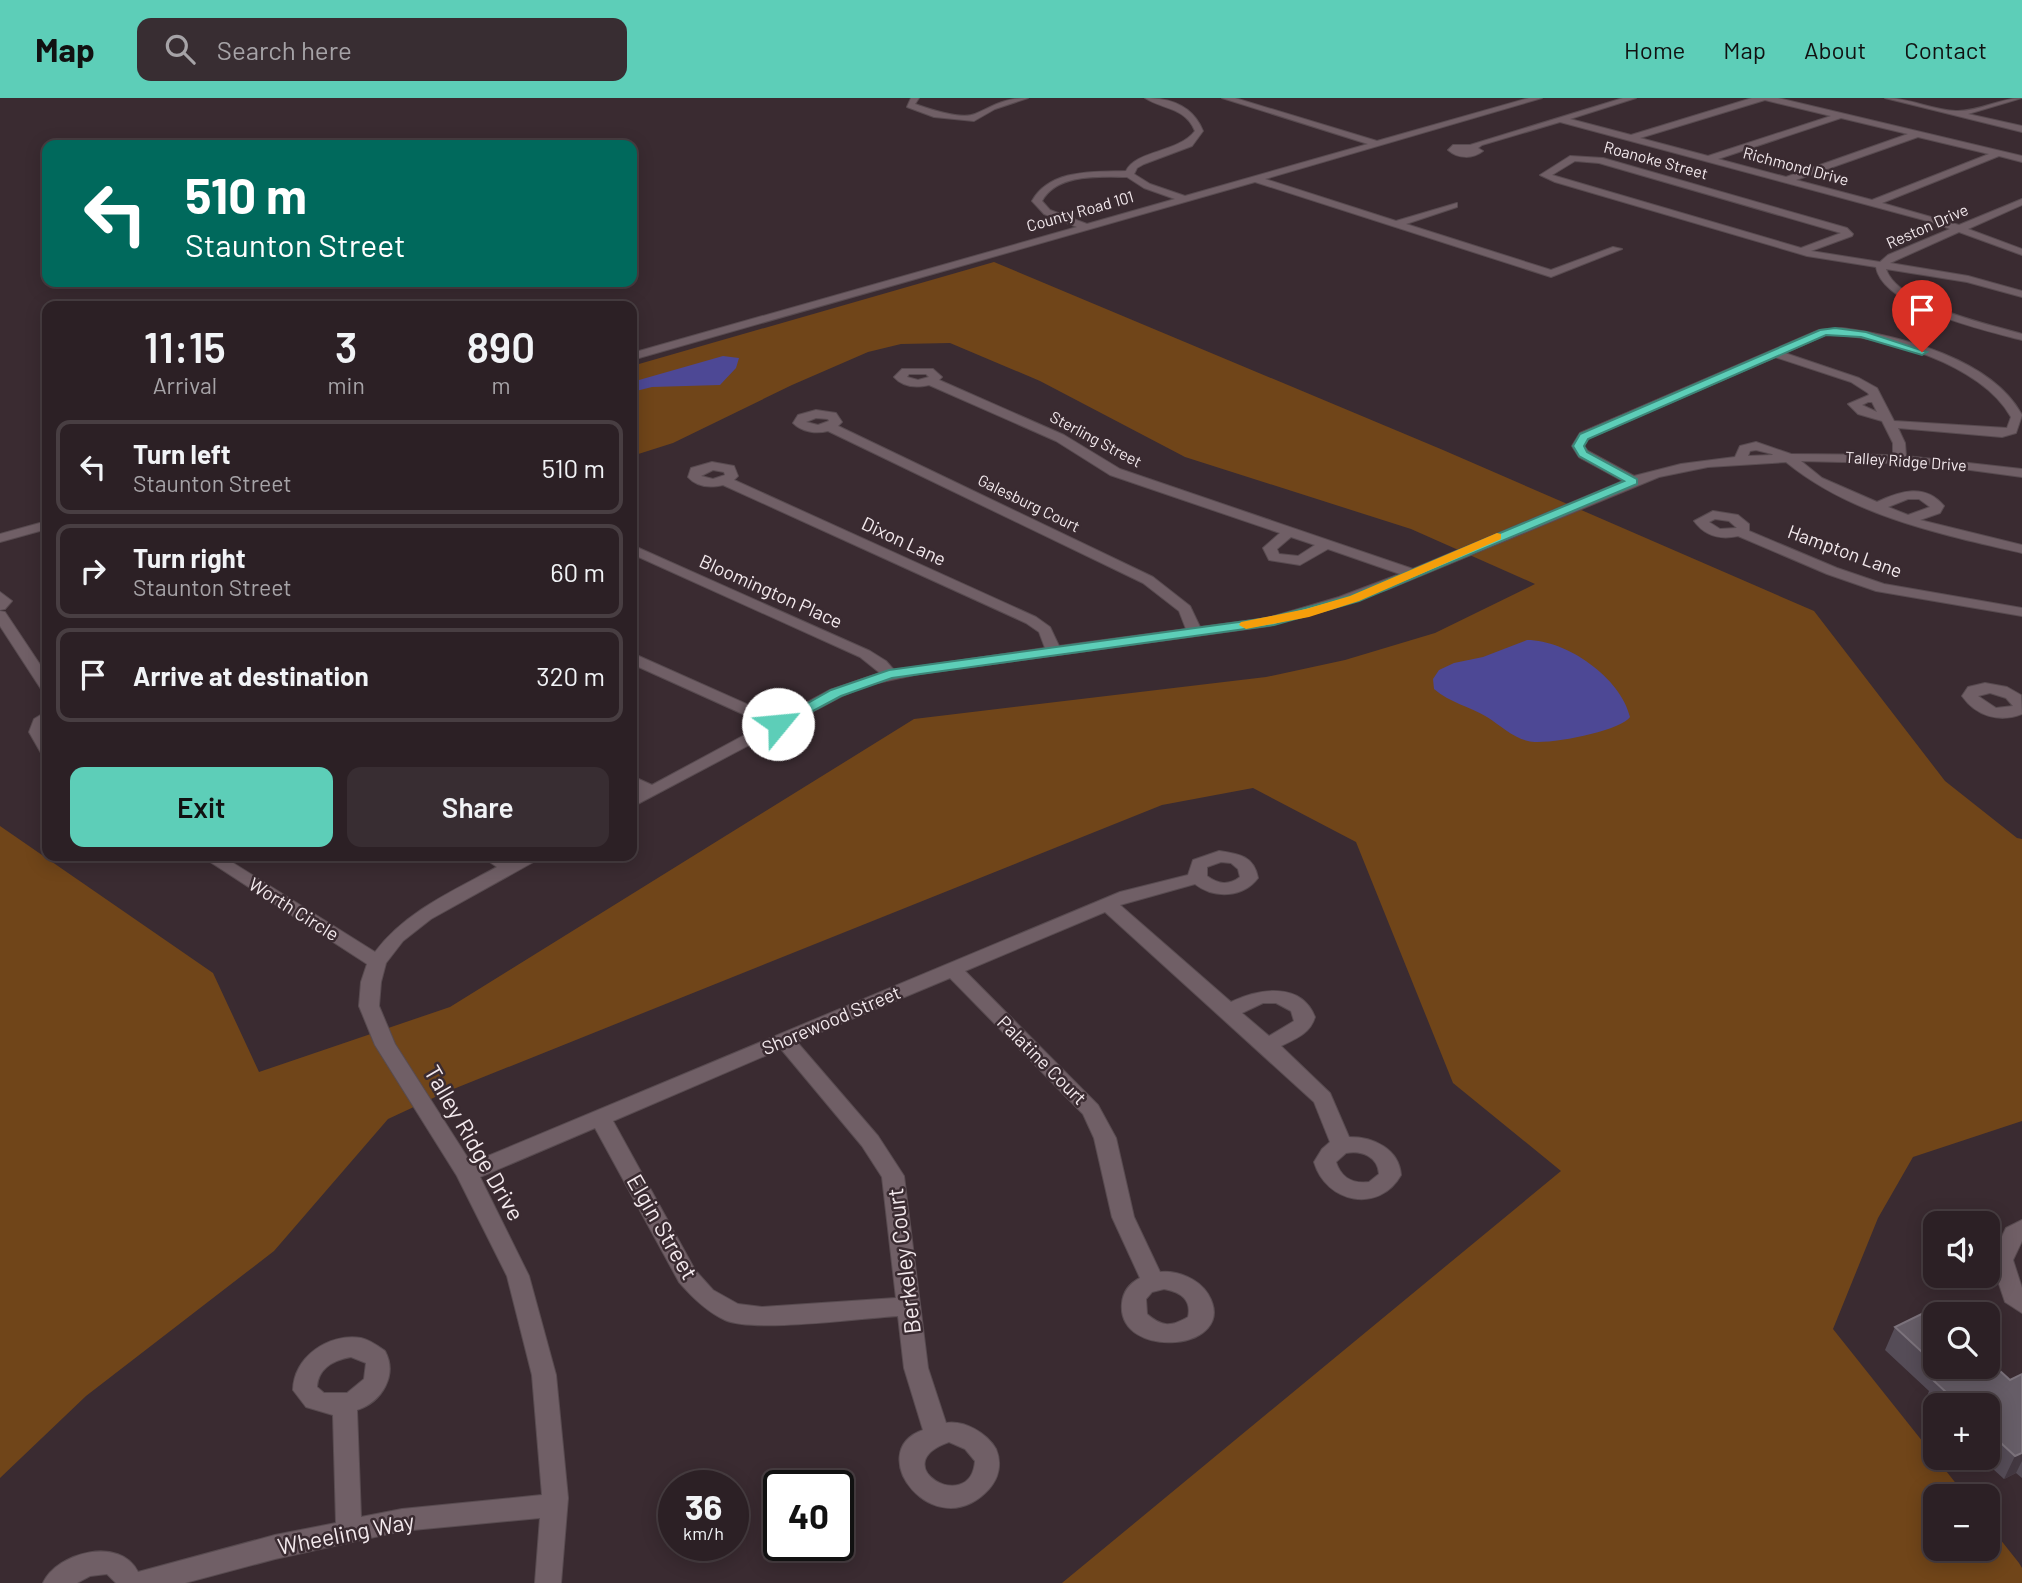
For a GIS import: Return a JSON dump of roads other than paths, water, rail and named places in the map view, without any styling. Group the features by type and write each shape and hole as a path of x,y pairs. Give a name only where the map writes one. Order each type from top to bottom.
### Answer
{"street":[{"path":"915,98 910,105 918,110 974,118 992,107 1024,98"},
{"path":"1129,174 1133,166 1141,162 1189,144 1199,131 1193,117 1175,106 1149,98"},
{"path":"1226,98 1378,144"},
{"name":"County Road 101","path":"637,357 1538,98"},
{"path":"1473,147 1632,98"},
{"path":"1631,138 1761,98"},
{"path":"1768,98 2022,159"},
{"path":"1889,98 2022,129"},
{"path":"1958,114 2019,98"},
{"path":"1708,159 1841,115"},
{"name":"Richmond Drive","path":"1560,119 1962,228 2022,252"},
{"path":"1787,180 1917,134"},
{"path":"1873,203 1999,153"},
{"name":"Roanoke Street","path":"1801,251 1847,234 1843,230 1807,218 1600,160 1573,158 1545,175 1801,251 1968,279 2022,294"},
{"path":"1129,174 1132,179 1146,186 1185,199"},
{"path":"1086,228 1042,208 1037,201 1041,192 1054,183 1075,178 1129,174"},
{"path":"1255,179 1551,274 1617,249"},
{"name":"Reston Drive","path":"2022,202 1892,257 1882,265 1884,279 1917,304 2022,337"},
{"path":"1393,225 1454,205"},
{"path":"1633,481 1583,454 1578,446 1584,436 1823,332 1862,334 1948,361 1976,374 2002,393 2017,417 2012,430 2002,433 1888,421 1861,411 1854,404 1877,398"},
{"path":"1775,353 1865,384 1877,398 1899,443 1899,459"},
{"name":"Sterling Street","path":"930,381 1060,438 1115,472 1413,574"},
{"name":"Galesburg Court","path":"830,427 1148,580 1185,609 1195,632"},
{"path":"1789,458 1817,481 1907,520 2022,550"},
{"name":"Talley Ridge Drive","path":"637,799 836,693 889,674 1269,622 1309,612 1354,598 1633,481 1668,471 1740,461 1789,458 1899,459 2022,473"},
{"name":"Dixon Lane","path":"725,481 1031,620 1045,631 1054,651"},
{"path":"1877,507 1896,497 1910,494 1928,498 1937,506 1935,510 1907,520"},
{"path":"0,538 42,526"},
{"path":"1289,532 1270,548 1274,557 1290,562 1300,561 1327,544"},
{"name":"Hampton Lane","path":"1740,532 1881,588 2022,612"},
{"name":"Bloomington Place","path":"637,551 865,654 881,664 889,674"},
{"path":"0,596 5,601 0,606"},
{"path":"0,615 42,678"},
{"path":"637,660 778,724"},
{"path":"42,720 37,732 42,741"},
{"path":"637,784 652,791"},
{"name":"Worth Circle","path":"218,861 377,961"},
{"path":"499,861 510,867"},
{"name":"Talley Ridge Drive","path":"521,861 424,915 396,937 377,961 371,982 369,1006 385,1045 467,1174 518,1276 544,1375 555,1505 548,1583"},
{"name":"Shorewood Street","path":"467,1174 1107,904 1139,892 1198,878"},
{"path":"1107,904 1268,1045 1323,1098 1342,1145"},
{"name":"Palatine Court","path":"952,969 1091,1110 1105,1138 1123,1217 1153,1281"},
{"path":"1229,1011 1261,996 1274,995 1297,1004 1303,1012 1304,1021 1298,1029 1268,1045"},
{"name":"Berkeley Court","path":"784,1040 870,1141 893,1176 916,1368 937,1434"},
{"name":"Elgin Street","path":"601,1119 687,1276 705,1296 733,1313 762,1316 909,1306"},
{"path":"2022,1228 2014,1234 2002,1260 2013,1296 2022,1304"},
{"path":"345,1404 349,1532"},
{"name":"Wheeling Way","path":"141,1583 275,1547 402,1520 555,1505"},
{"path":"56,1583 76,1569 97,1562 120,1567 129,1583"}]}
